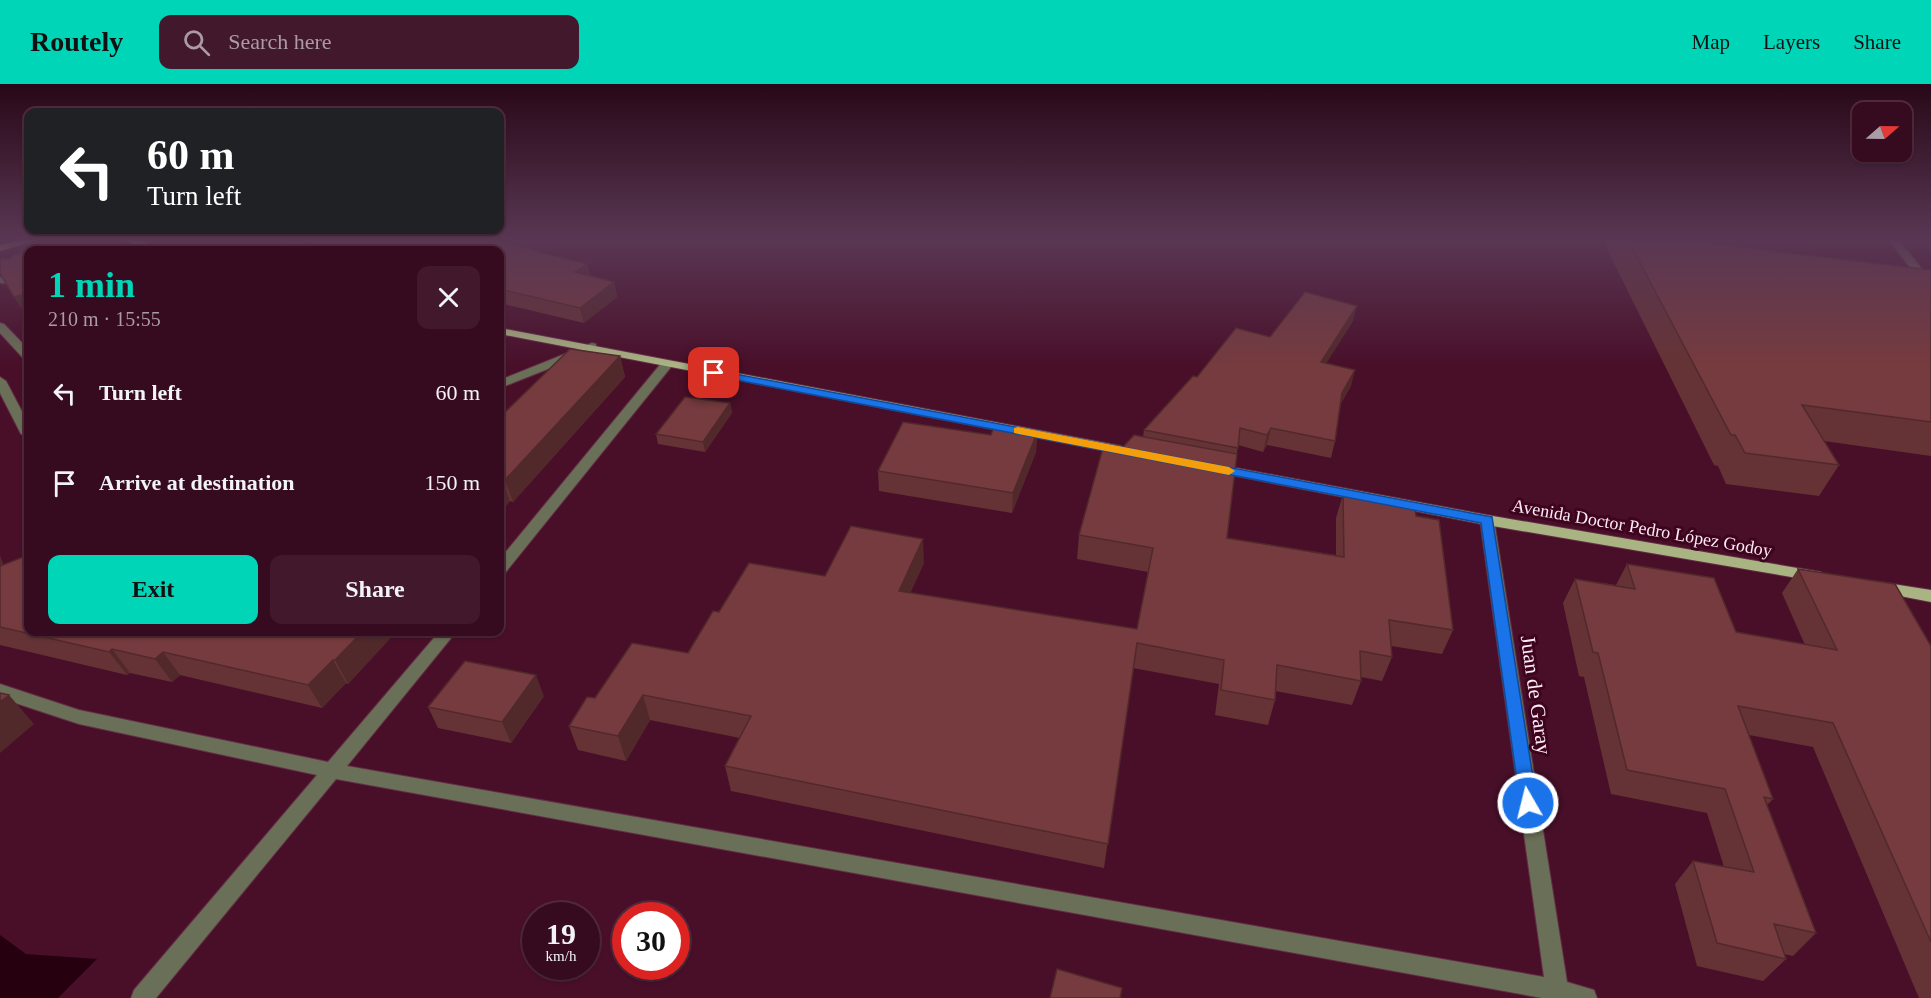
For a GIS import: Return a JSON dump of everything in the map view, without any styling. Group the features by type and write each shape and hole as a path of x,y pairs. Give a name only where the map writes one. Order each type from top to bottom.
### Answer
{"main road":[{"path":"504,332 1136,453"},
{"name":"Avenida Doctor Pedro López Godoy","path":"1206,467 1488,520 1826,578"},
{"path":"1861,584 1931,596"}],"street":[{"path":"0,326 24,352"},
{"path":"504,382 592,347"},
{"path":"504,564 667,364"},
{"path":"0,381 24,426"},
{"name":"Juan de Garay","path":"1488,520 1557,990"},
{"path":"148,991 445,636"},
{"path":"0,691 79,717 333,771 1557,990 1586,998"}],"shaded area":[{"path":"0,935 26,954 97,959 58,998 0,998"}],"building":[{"path":"4,281 24,281 24,294 14,297"},
{"path":"504,281 614,282 580,308 504,290"},
{"path":"1650,281 1931,281 1931,422 1802,405 1839,465 1745,453 1735,435 1731,435"},
{"path":"1305,292 1357,306 1321,362 1355,370 1342,393 1335,441 1271,428 1267,435 1240,428 1238,448 1144,430 1193,376 1197,377 1236,328 1270,337"},
{"path":"570,349 620,356 505,480 504,413"},
{"path":"685,397 730,403 703,442 656,434"},
{"path":"903,422 991,435 994,426 1037,433 1013,493 878,471"},
{"path":"1134,435 1237,454 1227,538 1344,557 1343,494 1415,505 1416,516 1439,520 1453,630 1389,620 1392,657 1360,651 1361,681 1277,665 1275,700 1221,690 1224,660 1137,643 1108,844 725,766 751,716 643,695 618,736 569,726 587,697 595,698 632,643 688,653 713,611 719,612 749,563 825,576 851,526 923,539 899,591 1137,629 1153,548 1079,535 1104,444 1123,447"},
{"path":"24,557 24,633 0,627 0,566"},
{"path":"1627,564 1714,578 1736,632 1837,650 1798,569 1895,584 1931,646 1931,942 1833,723 1738,706 1773,799 1764,797 1816,933 1774,924 1786,959 1717,943 1693,861 1754,872 1725,789 1627,770 1598,653 1593,652 1575,579 1635,589"},
{"path":"39,636 358,636 308,685 163,652 155,659 112,649 109,652"},
{"path":"465,661 536,675 502,722 428,707"},
{"path":"0,693 9,695 0,702"},
{"path":"1057,969 1122,988 1120,998 1050,998"}],"slow traffic":[{"path":"1018,431 1229,471"}],"route":[{"path":"714,373 1488,520 1528,803"}]}
